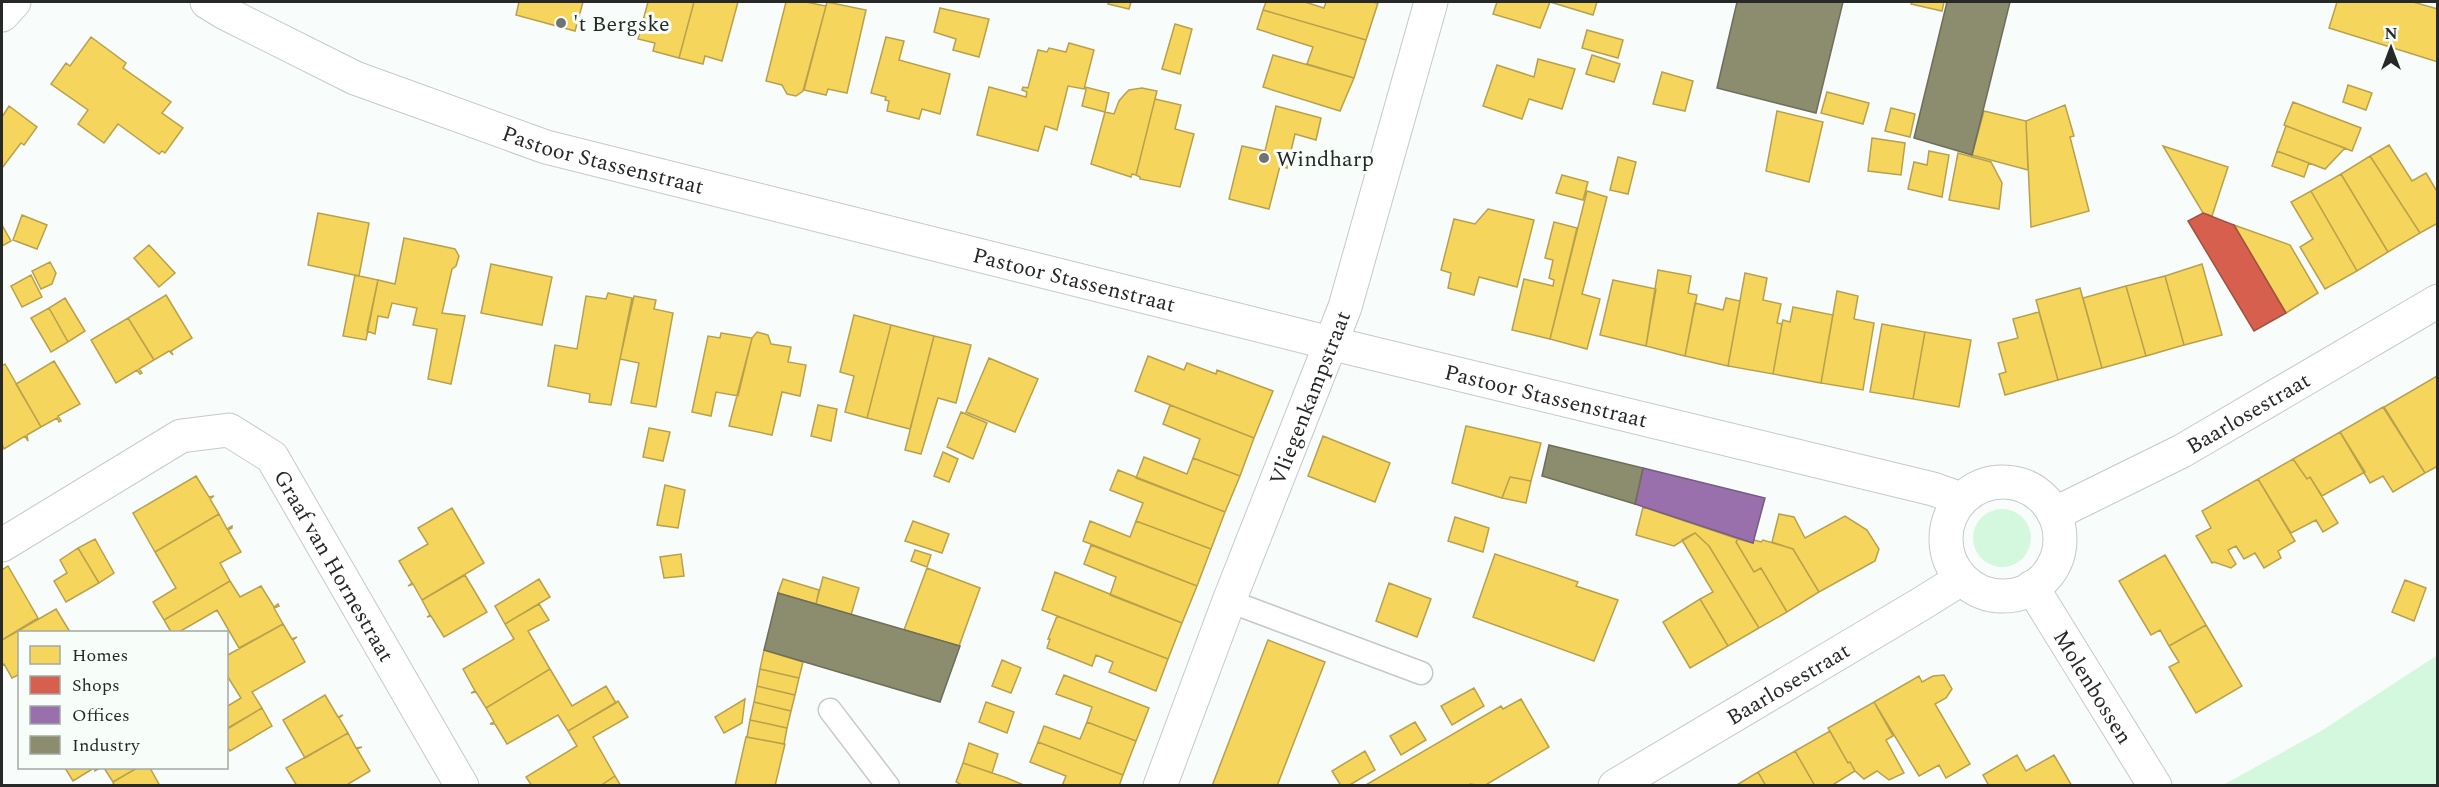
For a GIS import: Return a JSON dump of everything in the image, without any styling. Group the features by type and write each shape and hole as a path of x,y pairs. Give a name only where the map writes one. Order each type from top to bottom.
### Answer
{"street":[{"path":"2,15 14,2"},
{"name":"Vliegenkampstraat","path":"1160,786 1229,601 1345,307 1431,2"},
{"name":"Pastoor Stassenstraat","path":"221,5 355,78 546,147 1330,343 1933,489 1961,499"},
{"name":"Baarlosestraat","path":"2054,514 2182,451 2438,301"},
{"name":"Graaf van Hornestraat","path":"2,545 181,436 229,429 272,457 462,786"},
{"path":"1994,482 2012,482 2028,488 2043,499 2054,514 2059,531 2059,549 2054,564 2032,587 2010,595 1984,592 1961,579 1949,559 1947,523 1952,510 1961,499 1976,488 1994,482"},
{"name":"Baarlosestraat","path":"1614,786 1961,579"},
{"name":"Molenbossen","path":"2032,587 2155,786"}],"lane":[{"path":"1229,601 1421,673"},
{"path":"830,710 888,786"}],"green space":[{"path":"2002,509 2013,511 2026,522 2031,538 2029,549 2018,562 2002,567 1991,565 1978,554 1973,538 1975,527 1986,514"},
{"path":"2436,656 2437,785 2223,785 2321,731"}],"building: Homes":[{"name":"'t Bergske","path":"519,2 583,2 575,31 516,15"},
{"path":"648,2 694,2 679,58 653,51 655,43 638,39"},
{"path":"694,2 738,2 722,61 705,56 703,64 679,58"},
{"path":"786,2 806,2 826,6 803,91 796,96 787,94 782,85 766,81"},
{"path":"827,2 866,10 847,93 828,89 826,95 804,90"},
{"path":"1109,2 1131,2 1129,9 1108,4"},
{"path":"1266,2 1305,2 1324,8 1326,2 1378,3 1366,40 1263,10"},
{"path":"1497,2 1550,2 1540,28 1493,14"},
{"path":"1550,2 1597,2 1593,15"},
{"path":"1912,2 1944,2 1942,11 1911,4"},
{"path":"2337,2 2413,2 2438,9 2438,62 2329,28"},
{"path":"940,8 989,19 979,57 953,50 956,39 934,32"},
{"path":"1263,10 1366,40 1354,78 1307,64 1313,47 1257,29"},
{"path":"1175,24 1192,29 1180,74 1162,69"},
{"path":"1587,30 1623,40 1618,58 1582,48"},
{"path":"91,37 126,63 123,68 171,102 162,113 183,128 165,153 162,151 159,154 118,124 104,143 78,124 88,110 51,84 66,63 70,66"},
{"path":"886,37 904,41 899,60 950,74 940,114 922,109 919,119 887,111 889,101 885,100 886,97 871,93"},
{"path":"1069,43 1094,50 1084,89 1068,86 1057,130 1045,126 1038,151 977,135 989,87 1026,97 1027,92 1022,90 1023,87 1028,88 1038,50 1047,52 1049,48 1066,52"},
{"path":"1273,55 1354,78 1340,111 1263,87"},
{"path":"1592,55 1620,64 1614,82 1586,74"},
{"path":"1538,59 1575,69 1562,109 1529,99 1522,119 1483,106 1497,65 1534,77"},
{"path":"1662,72 1693,81 1685,111 1653,104"},
{"path":"2348,85 2372,93 2366,110 2343,102"},
{"path":"1085,87 1109,93 1105,112 1082,106"},
{"path":"1142,88 1157,91 1136,175 1132,174 1131,177 1091,164 1105,112 1114,114 1119,101 1129,90"},
{"path":"1827,92 1869,103 1863,124 1821,113"},
{"path":"1155,99 1181,105 1175,129 1194,134 1180,187 1140,179 1136,175"},
{"path":"2293,102 2361,128 2352,151 2284,125"},
{"path":"2065,105 2074,136 2070,137 2089,211 2031,227 2026,121"},
{"path":"9,106 37,127 2,168 2,117"},
{"name":"Windharp","path":"1276,106 1321,118 1316,140 1295,134 1287,168 1280,166 1269,209 1229,199 1242,146 1265,151"},
{"path":"1891,108 1915,114 1910,137 1885,131"},
{"path":"1777,111 1823,122 1809,182 1766,171"},
{"path":"1984,111 2026,121 2028,170 1972,155"},
{"path":"2286,126 2345,148 2325,169 2277,151"},
{"path":"1872,138 1905,143 1901,175 1868,171"},
{"path":"2389,145 2412,181 2426,173 2438,193 2438,223 2420,233 2370,156"},
{"path":"2163,146 2228,167 2212,216 2203,213"},
{"path":"1929,151 1949,155 1942,197 1908,189 1914,162 1927,165"},
{"path":"2277,151 2309,163 2304,177 2272,166"},
{"path":"1958,153 1991,162 2002,183 1999,209 1949,200"},
{"path":"2370,156 2420,233 2388,252 2341,174"},
{"path":"1618,157 1636,162 1628,194 1610,190"},
{"path":"2341,174 2388,252 2357,271 2311,191"},
{"path":"1562,175 1588,182 1583,200 1556,193"},
{"path":"1587,191 1607,197 1582,294 1600,299 1587,349 1550,339"},
{"path":"2311,191 2357,271 2325,289 2300,247 2313,239 2291,202"},
{"path":"1488,209 1534,220 1517,287 1479,277 1474,295 1448,288 1451,273 1441,270 1454,219 1475,224"},
{"path":"318,213 369,223 359,276 308,265"},
{"path":"22,215 47,225 37,249 13,240"},
{"path":"1554,222 1577,228 1550,339 1512,330 1524,279 1553,286 1554,280 1549,278 1553,260 1545,258"},
{"path":"2,225 11,241 2,246"},
{"path":"2234,225 2290,245 2318,293 2286,313"},
{"path":"404,238 455,249 459,256 456,266 452,269 442,313 465,316 451,384 428,379 437,329 413,325 417,308 392,303 388,318 378,316 375,334 367,331 378,280 395,284"},
{"path":"149,245 175,273 159,287 134,258"},
{"path":"50,262 56,273 52,284 41,289 32,271"},
{"path":"491,264 552,277 542,325 481,313"},
{"path":"2202,264 2222,335 2184,345 2165,276"},
{"path":"1658,270 1691,276 1688,293 1697,295 1685,356 1646,346"},
{"path":"1745,273 1767,278 1763,300 1781,304 1777,323 1782,324 1773,374 1728,366"},
{"path":"31,275 42,297 22,307 11,286"},
{"path":"355,275 378,280 366,340 343,336"},
{"path":"2165,276 2184,345 2146,356 2126,286"},
{"path":"1613,280 1656,289 1646,346 1600,335"},
{"path":"2126,286 2146,356 2102,368 2083,298"},
{"path":"2080,288 2102,368 2058,380 2036,300"},
{"path":"1837,291 1858,296 1854,319 1874,323 1863,390 1821,383"},
{"path":"608,293 632,298 611,405 589,402 590,394 548,386 555,345 577,349 586,296 606,299"},
{"path":"166,295 192,338 171,351 173,355 169,351 154,360 128,318"},
{"path":"634,296 656,300 654,309 673,313 656,407 631,403 639,363 620,359"},
{"path":"65,298 85,331 68,342 49,308"},
{"path":"1726,298 1740,301 1728,366 1685,356 1695,303 1723,310"},
{"path":"1793,307 1833,315 1821,383 1773,374 1783,320 1790,322"},
{"path":"49,308 68,342 51,352 31,318"},
{"path":"2039,312 2058,380 2005,395 1999,374 2006,372 1998,343 2018,338 2013,319"},
{"path":"854,315 891,325 867,418 845,412 854,376 840,372"},
{"path":"128,318 154,360 139,369 142,373 140,374 137,370 116,383 91,340"},
{"path":"1882,324 1925,332 1913,399 1870,392"},
{"path":"891,325 934,336 910,429 867,418"},
{"path":"757,332 768,335 771,344 791,347 788,362 806,365 800,396 782,392 772,435 729,426 752,338"},
{"path":"1925,332 1971,340 1959,407 1913,399"},
{"path":"721,333 752,338 738,396 716,392 711,416 692,412 708,336 720,338"},
{"path":"934,336 971,345 956,403 938,398 921,454 905,450"},
{"path":"1148,356 1184,370 1187,363 1216,374 1217,370 1273,391 1254,438 1135,391"},
{"path":"989,358 1038,379 1015,432 966,412"},
{"path":"54,361 80,404 58,416 61,421 59,422 57,418 41,427 16,384"},
{"path":"5,364 41,427 27,435 28,441 25,436 4,449 2,444 2,366"},
{"path":"2437,376 2438,466 2425,473 2384,407"},
{"path":"818,405 837,409 831,441 811,436"},
{"path":"1170,405 1254,438 1240,476 1193,458 1200,439 1163,424"},
{"path":"2383,407 2425,473 2393,492 2383,476 2370,483 2340,432"},
{"path":"961,412 987,423 973,459 947,447"},
{"path":"1466,426 1541,443 1531,481 1510,477 1502,498 1452,483"},
{"path":"649,428 670,432 663,461 643,457"},
{"path":"2340,432 2365,472 2322,496 2310,477 2307,479 2293,459"},
{"path":"1323,436 1390,463 1375,502 1308,476"},
{"path":"943,452 958,459 949,482 934,476"},
{"path":"1144,457 1187,474 1193,458 1240,476 1225,512 1136,478"},
{"path":"2293,459 2307,479 2310,477 2338,523 2323,532 2316,520 2291,533 2258,479"},
{"path":"1118,470 1225,512 1211,549 1136,521 1143,503 1110,490"},
{"path":"196,476 209,497 214,496 210,499 219,514 155,552 133,513"},
{"path":"1510,477 1531,481 1526,503 1502,498"},
{"path":"2258,479 2295,541 2278,551 2281,558 2264,568 2255,553 2244,559 2236,546 2228,550 2236,564 2231,568 2212,563 2196,536 2211,528 2202,511"},
{"path":"665,485 685,490 678,528 657,525"},
{"path":"1643,507 1738,539 1736,542 1754,572 1761,568 1787,612 1759,628 1709,546 1695,533 1674,546 1636,535"},
{"path":"452,508 484,563 422,600 413,584 408,586 412,583 399,561 428,544 418,528"},
{"path":"219,514 227,529 232,526 228,530 241,552 220,563 230,581 164,620 153,602 176,588 155,552"},
{"path":"1779,514 1794,517 1805,538 1845,516 1867,530 1879,549 1875,561 1819,592 1793,549 1772,542"},
{"path":"1455,517 1489,528 1483,552 1448,541"},
{"path":"913,521 949,534 942,553 905,541"},
{"path":"1090,521 1130,537 1136,521 1211,549 1197,586 1083,541"},
{"path":"1695,533 1709,546 1759,628 1728,646 1700,599 1713,592 1682,540"},
{"path":"95,539 114,573 99,583 78,548"},
{"path":"1738,539 1753,543 1754,540 1761,542 1763,540 1793,549 1819,592 1787,612 1761,568 1754,572 1736,542"},
{"path":"1091,545 1197,586 1182,623 1110,595 1116,577 1084,564"},
{"path":"78,548 99,583 66,602 54,581 67,573 60,560"},
{"path":"915,550 931,555 927,567 911,561"},
{"path":"681,554 684,576 664,578 660,557"},
{"path":"1495,554 1578,582 1576,586 1618,600 1594,661 1473,617"},
{"path":"2165,555 2206,625 2169,646 2160,630 2151,635 2119,581"},
{"path":"8,566 38,618 2,640 2,570"},
{"path":"927,568 980,588 959,646 904,630"},
{"path":"1055,572 1182,623 1168,659 1042,610"},
{"path":"465,575 487,612 444,637 431,616 427,617 430,615 422,600"},
{"path":"823,577 859,588 851,615 816,604"},
{"path":"539,579 550,597 505,624 495,606"},
{"path":"783,579 819,590 816,604 778,593"},
{"path":"2405,580 2426,588 2414,621 2392,612"},
{"path":"230,581 240,597 261,586 274,607 278,604 279,606 274,608 283,624 239,648 217,610 181,631 170,631 164,620"},
{"path":"1389,583 1431,599 1417,637 1376,621"},
{"path":"1700,599 1728,646 1690,668 1663,622"},
{"path":"539,604 549,620 528,631 550,669 486,708 476,692 471,693 475,691 463,669 514,639 505,624"},
{"path":"56,609 69,631 18,631 18,675 12,678 4,664 2,665 2,640"},
{"path":"1057,616 1168,659 1156,691 1109,672 1113,662 1096,655 1092,666 1047,648"},
{"path":"283,624 292,639 297,637 293,640 305,662 252,692 262,708 229,728 228,706 241,698 228,677 228,655"},
{"path":"2206,625 2242,686 2196,713 2169,667 2179,662 2169,646"},
{"path":"1268,640 1325,662 1277,786 1212,786"},
{"path":"764,650 803,662 799,678 760,669"},
{"path":"1002,660 1021,668 1011,693 992,686"},
{"path":"550,669 572,706 606,686 616,703 568,731 558,715 507,744 495,724 490,724 494,722 486,708"},
{"path":"760,669 799,678 795,695 757,686"},
{"path":"1064,675 1149,708 1136,741 1087,722 1092,707 1056,694"},
{"path":"1944,675 1952,689 1946,698 1935,704 1970,764 1946,778 1939,765 1919,776 1874,702 1919,676 1922,682 1933,676"},
{"path":"757,686 795,695 791,711 754,702"},
{"path":"1474,688 1484,706 1452,725 1441,706"},
{"path":"325,695 338,717 343,715 339,718 348,733 305,758 283,720"},
{"path":"745,699 742,723 724,733 715,717"},
{"path":"1521,699 1549,747 1484,786 1470,784 1467,786 1364,786 1501,706 1503,709"},
{"path":"618,701 628,717 593,737 615,776 600,786 532,786 526,777 577,746 568,731"},
{"path":"754,702 791,711 787,728 750,720"},
{"path":"986,702 1014,712 1007,733 979,722"},
{"path":"1874,702 1893,736 1886,740 1904,773 1889,780 1877,771 1864,779 1855,771 1850,762 1848,763 1828,728"},
{"path":"262,708 272,726 230,751 228,728"},
{"path":"750,720 787,728 784,744 747,737"},
{"path":"1087,722 1136,741 1123,775 1038,742 1044,726 1080,739"},
{"path":"1415,722 1426,740 1401,755 1390,736"},
{"path":"1830,731 1855,771 1831,786 1815,786 1795,751"},
{"path":"348,733 356,748 362,747 357,749 370,771 345,786 297,786 286,768"},
{"path":"746,737 785,744 775,786 735,786"},
{"path":"1038,742 1123,775 1119,786 1062,786 1066,776 1030,762"},
{"path":"969,743 998,754 992,773 963,763"},
{"path":"1365,751 1375,770 1348,786 1341,786 1332,771"},
{"path":"1795,751 1815,786 1766,786 1758,772"},
{"path":"2017,755 2026,771 2054,755 2072,786 1989,786 1983,775"},
{"path":"963,763 1026,786 964,786 956,782"},
{"path":"66,769 92,769 73,781"},
{"path":"105,769 135,769 113,782"},
{"path":"135,769 151,769 160,786 114,786 113,782"},
{"path":"1758,772 1766,786 1735,786"},
{"path":"615,776 621,786 600,786"}],"building: Shops":[{"path":"2203,213 2234,225 2286,313 2254,331 2188,221"}],"building: Offices":[{"path":"1643,468 1765,498 1753,543 1635,504"}],"building: Industry":[{"path":"1737,2 1843,2 1816,113 1717,88"},
{"path":"1947,2 2010,2 1972,155 1914,138"},
{"path":"1549,445 1643,468 1635,504 1542,476"},
{"path":"778,593 960,646 940,702 764,650"}],"place":[{"name":"'t Bergske","path":"561,23"},
{"name":"Windharp","path":"1264,158"}]}
